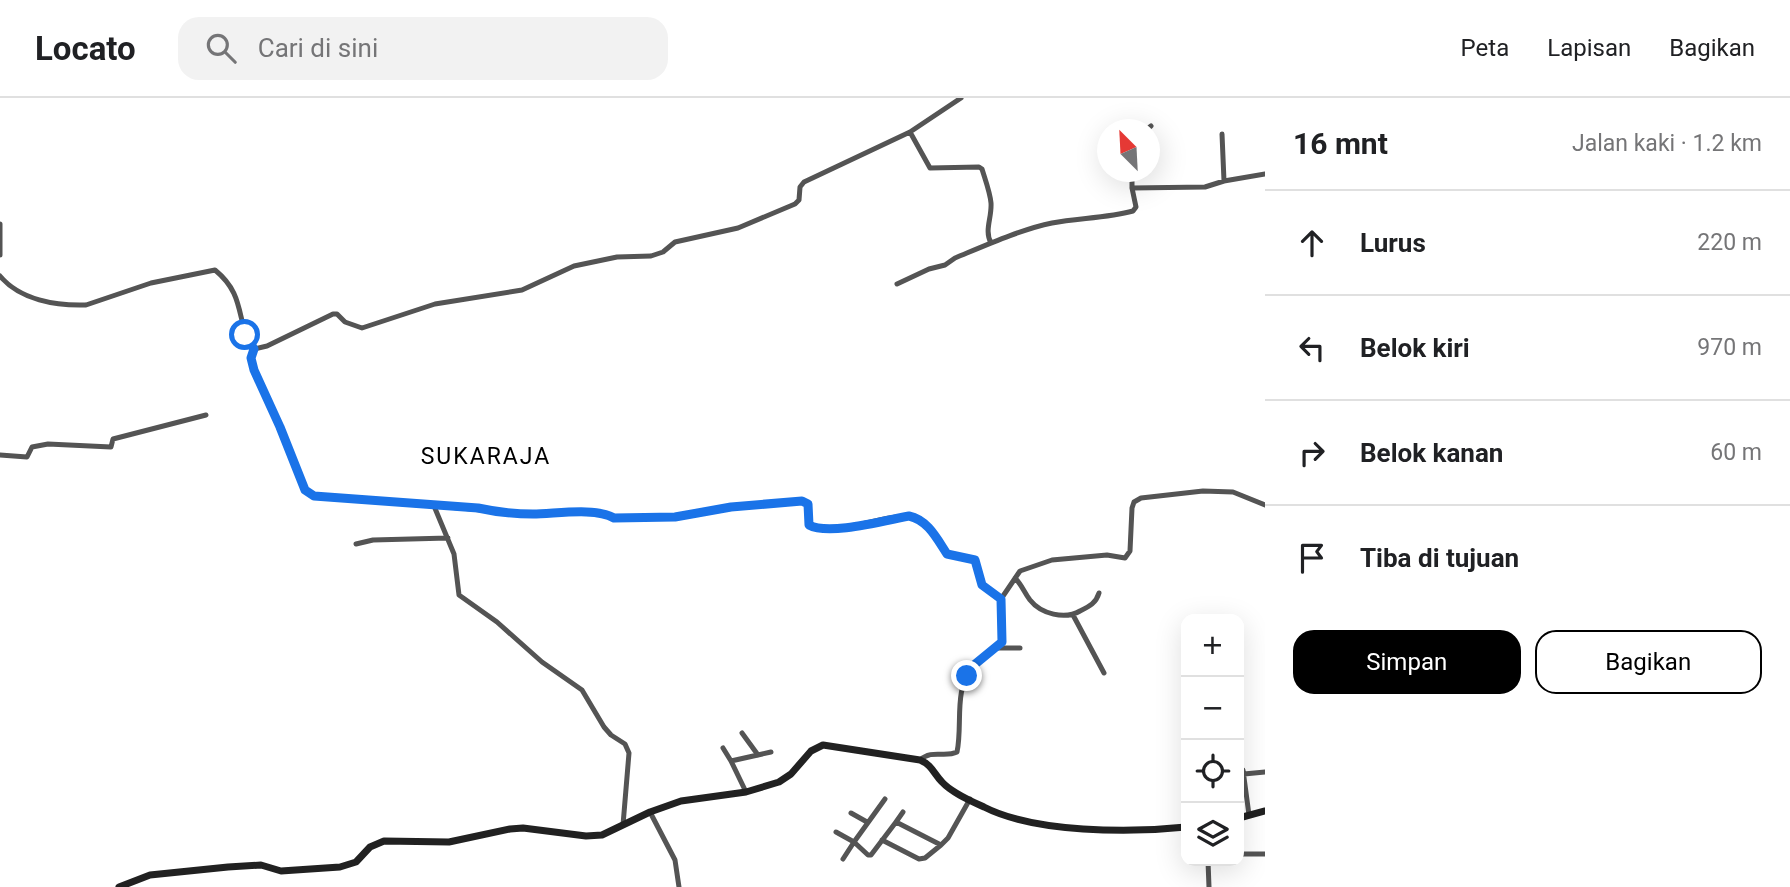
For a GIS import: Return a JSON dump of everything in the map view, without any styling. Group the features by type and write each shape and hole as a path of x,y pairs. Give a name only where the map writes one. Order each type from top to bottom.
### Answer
{"main road":[{"path":"119,887 150,875 194,870 257,865 281,871 340,867 356,862 370,847 384,841 449,842 523,828 595,836 612,832 650,812 681,801 746,792 786,779 816,747 823,746 920,760 933,769 942,783 1008,818 1021,821 1124,831 1181,827"},
{"path":"1244,816 1265,811"}],"street":[{"path":"254,349 267,346 332,314 337,314 345,321 362,328 435,304 536,286 575,266 617,257 651,256 675,242 738,228 795,204 799,200 800,187 804,182 910,132 961,98"},
{"path":"910,132 930,168 982,169 991,202 987,233 991,243"},
{"path":"1222,134 1224,181"},
{"path":"1132,188 1205,187 1265,174"},
{"path":"897,284 991,243 1053,223 1133,211 1136,207 1132,182"},
{"path":"0,225 0,255"},
{"path":"0,276 11,286 35,298 76,306 151,283 215,270 228,281 235,292 245,335 254,349"},
{"path":"254,349 251,358 254,370 306,492 314,496 532,514 608,514 614,518 675,517 731,507 802,501 808,504 809,525 841,528 909,516 921,520 947,554 975,560 982,585 1001,599"},
{"path":"0,455 27,457 32,447 48,444 111,447 113,439 206,415"},
{"path":"920,760 925,755 951,755 957,752 962,689 974,665 1002,642 1001,599 1020,571 1052,560 1107,555 1125,558 1130,551 1132,508 1134,502 1141,498 1203,491 1233,492 1265,505"},
{"path":"434,506 454,554 459,595 497,622 542,662 578,686 604,727 625,744 629,753 623,825"},
{"path":"356,544 373,540 448,538"},
{"path":"1014,578 1038,607 1057,615 1073,615 1094,603 1099,593"},
{"path":"1073,615 1104,673"},
{"path":"997,648 1020,648"},
{"path":"742,733 758,755"},
{"path":"723,748 746,792"},
{"path":"731,761 771,752"},
{"path":"1249,815 1244,772 1265,772"},
{"path":"843,859 884,799"},
{"path":"882,840 922,859 948,838 970,799"},
{"path":"650,812 674,860 679,887"},
{"path":"836,832 869,855 903,812"},
{"path":"851,813 867,822"},
{"path":"896,822 941,845"},
{"path":"1244,853 1265,853"},
{"path":"1208,866 1209,887"}],"district":[{"name":"SUKARAJA","path":"486,456"}],"route":[{"path":"245,335 254,349 251,358 254,370 309,495 478,508 497,512 608,514 614,518 675,517 731,507 802,501 809,507 810,526 841,528 916,517 932,531 947,554 975,560 982,585 1001,599 1002,642 974,665 967,676"}]}
